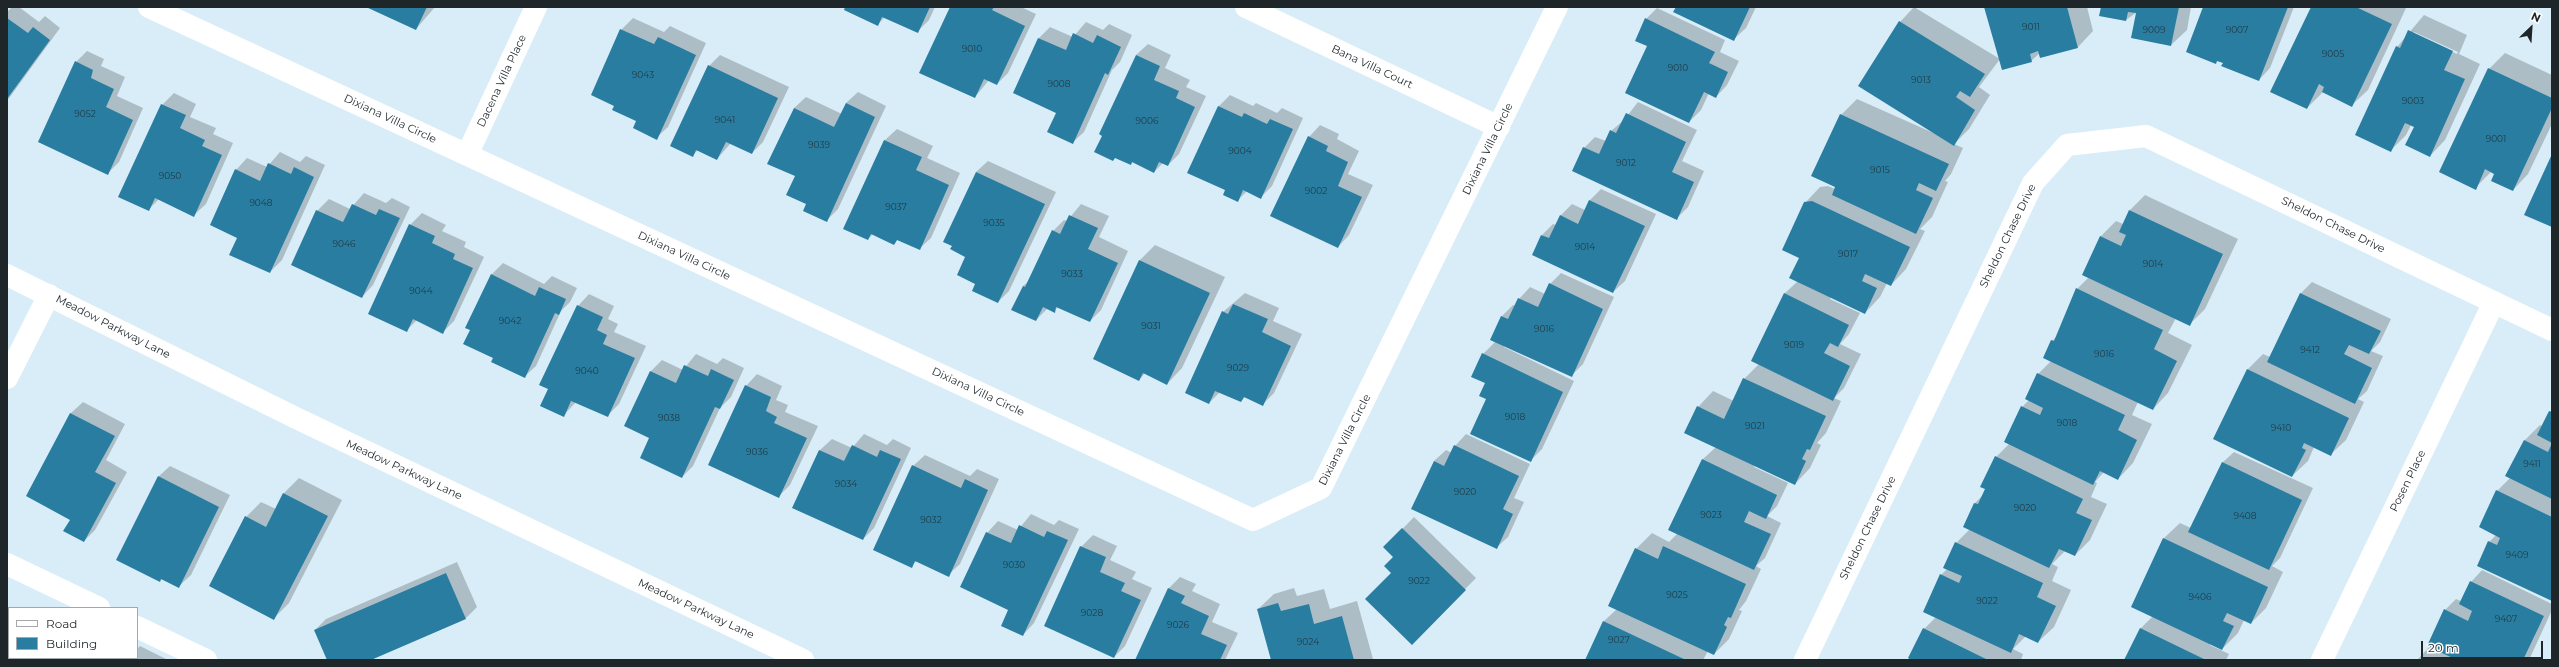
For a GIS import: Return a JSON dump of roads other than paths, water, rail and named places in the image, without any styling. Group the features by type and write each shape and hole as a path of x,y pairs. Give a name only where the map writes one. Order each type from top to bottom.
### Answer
{"street":[{"name":"Dixiana Villa Circle","path":"149,7 1253,520 1321,488 1557,7"},
{"name":"Dacena Villa Place","path":"467,155 536,7"},
{"name":"Bana Villa Court","path":"1246,7 1499,127"},
{"name":"Sheldon Chase Drive","path":"1805,660 2033,183 2067,145 2146,136 2552,330"},
{"name":"Meadow Parkway Lane","path":"7,275 296,418 803,660"},
{"path":"7,378 49,295"},
{"name":"Posen Place","path":"2322,660 2494,302"},
{"path":"7,564 97,607"},
{"path":"138,626 206,660"}]}
